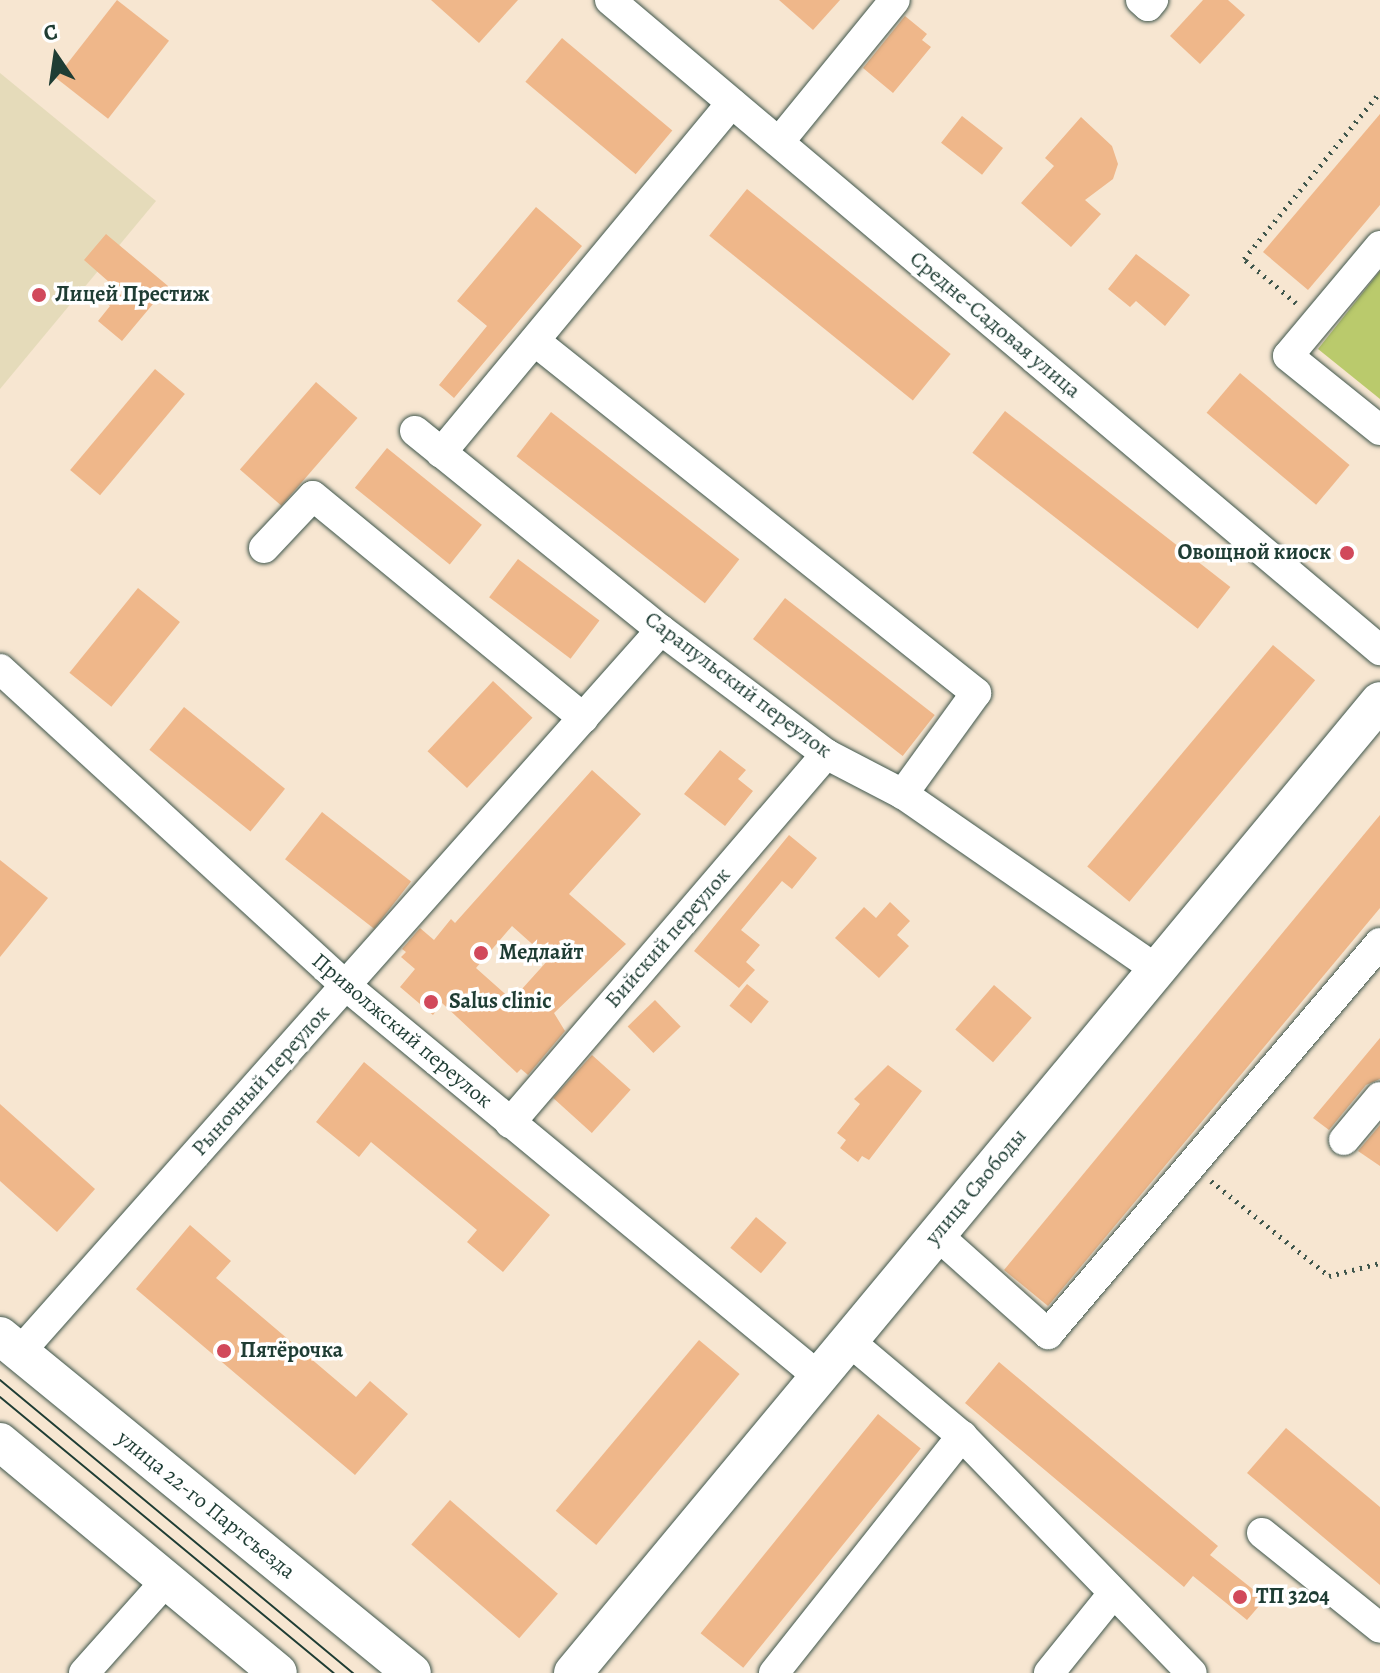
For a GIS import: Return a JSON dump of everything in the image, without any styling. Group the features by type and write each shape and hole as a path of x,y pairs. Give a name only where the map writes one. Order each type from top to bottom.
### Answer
{"main road":[{"name":"улица Свободы","path":"573,1673 1380,701"},
{"name":"улица 22-го Партсъезда","path":"10,1344 412,1673"},
{"path":"0,1442 278,1673"}],"street":[{"name":"Средне-Садовая улица","path":"610,0 1380,650"},
{"path":"779,142 895,0"},
{"path":"1141,0 1148,6 1153,0"},
{"path":"441,453 732,103"},
{"path":"1380,246 1288,356 1380,430"},
{"path":"536,342 976,693 903,794"},
{"name":"Сарапульский переулок","path":"415,431 661,630 826,754 903,794 1157,970"},
{"path":"264,548 313,496 583,718"},
{"name":"Рыночный переулок","path":"10,1344 345,985 661,630"},
{"name":"Приволжский переулок","path":"0,669 345,985 819,1377"},
{"name":"Бийский переулок","path":"510,1123 826,754"},
{"path":"937,1235 1048,1334 1380,943"},
{"path":"1344,1140 1380,1097"},
{"path":"849,1341 962,1436 1112,1595 1192,1673"},
{"path":"774,1673 962,1436"},
{"path":"1262,1533 1380,1628"},
{"path":"84,1673 166,1581"},
{"path":"1049,1673 1112,1595"}],"path":[{"path":"1317,322 1244,259 1380,92"},
{"path":"1191,1166 1329,1276 1380,1263"}],"shaded area":[{"name":"Лицей Престиж","path":"0,73 156,201 0,389"}],"green space":[{"path":"1380,271 1380,399 1318,349"}],"building":[{"path":"117,0 169,41 108,119 56,78"},
{"path":"431,0 518,0 479,43"},
{"path":"779,0 840,0 813,30"},
{"path":"1203,0 1228,0 1245,15 1200,64 1170,36"},
{"path":"905,16 927,34 922,40 931,47 893,93 863,68"},
{"path":"562,38 672,131 636,174 525,82"},
{"path":"1380,114 1380,205 1308,290 1263,252"},
{"path":"962,116 1003,148 982,175 941,143"},
{"path":"1081,117 1112,146 1118,164 1113,179 1085,200 1101,214 1071,247 1021,203 1054,166 1045,158"},
{"path":"747,189 951,354 913,401 709,236"},
{"path":"536,207 582,246 454,398 439,385 487,326 457,301"},
{"path":"106,234 168,286 122,341 98,321 110,306 97,296 109,282 84,260"},
{"path":"1136,254 1190,295 1165,326 1136,301 1130,307 1108,289"},
{"path":"155,369 185,394 100,495 70,470"},
{"path":"1240,373 1350,465 1316,505 1207,413"},
{"path":"316,382 358,418 281,506 240,470"},
{"path":"1005,411 1230,587 1198,629 972,453"},
{"path":"551,412 739,559 705,603 517,456"},
{"path":"387,448 482,525 450,564 355,488"},
{"path":"518,559 599,620 571,659 489,597"},
{"path":"138,588 180,622 111,707 69,673"},
{"path":"785,598 935,715 903,756 753,639"},
{"path":"1273,645 1315,680 1129,902 1087,866"},
{"path":"493,681 532,718 467,788 428,751"},
{"path":"184,707 285,789 250,832 149,750"},
{"path":"720,750 746,770 738,779 753,791 725,826 684,794"},
{"path":"592,770 641,814 569,894 626,944 554,1013 565,1031 528,1075 521,1069 517,1073 442,1003 433,1015 400,987 415,969 401,957 406,952 402,949 420,928 434,940 451,919 455,923","holes":["512,926 549,959 512,1000 476,968"]},
{"path":"322,812 411,882 374,929 285,859"},
{"path":"1380,815 1380,908 1048,1306 1004,1270"},
{"path":"789,835 817,858 792,889 782,881 741,930 760,945 746,962 755,970 739,988 694,951"},
{"path":"0,860 48,898 0,957"},
{"path":"890,902 910,921 897,935 909,946 879,978 835,938 864,907 876,918"},
{"path":"747,984 769,1002 751,1023 729,1006"},
{"path":"994,985 1032,1018 993,1062 955,1030"},
{"path":"655,1000 681,1027 653,1053 628,1026"},
{"path":"1380,1038 1380,1079 1366,1085 1329,1130 1313,1118"},
{"path":"592,1055 631,1090 592,1133 553,1098"},
{"path":"364,1062 550,1215 503,1272 467,1242 477,1230 371,1142 359,1157 316,1122"},
{"path":"888,1065 922,1091 869,1160 862,1156 858,1162 840,1148 846,1140 837,1133 860,1104 854,1099"},
{"path":"0,1104 95,1189 57,1232 0,1181"},
{"path":"1380,1125 1380,1166 1358,1151"},
{"path":"756,1217 787,1243 761,1273 730,1248"},
{"path":"190,1225 231,1261 216,1278 356,1397 370,1381 408,1414 355,1475 136,1289"},
{"path":"699,1340 740,1374 596,1545 556,1511"},
{"path":"999,1362 1218,1546 1210,1555 1265,1599 1247,1620 1193,1576 1184,1587 965,1403"},
{"path":"878,1414 921,1449 743,1668 701,1633"},
{"path":"1286,1428 1380,1507 1380,1585 1247,1473"},
{"path":"450,1500 558,1594 519,1638 411,1545"}],"tram line":[{"path":"0,1380 353,1673"},
{"path":"0,1397 334,1673"}],"place":[{"name":"Лицей Престиж","path":"39,295"},
{"name":"Овощной киоск","path":"1347,553"},
{"name":"Медлайт","path":"481,953"},
{"name":"Salus clinic","path":"431,1002"},
{"name":"Пятёрочка","path":"224,1351"},
{"name":"ТП 3204","path":"1240,1597"}]}
